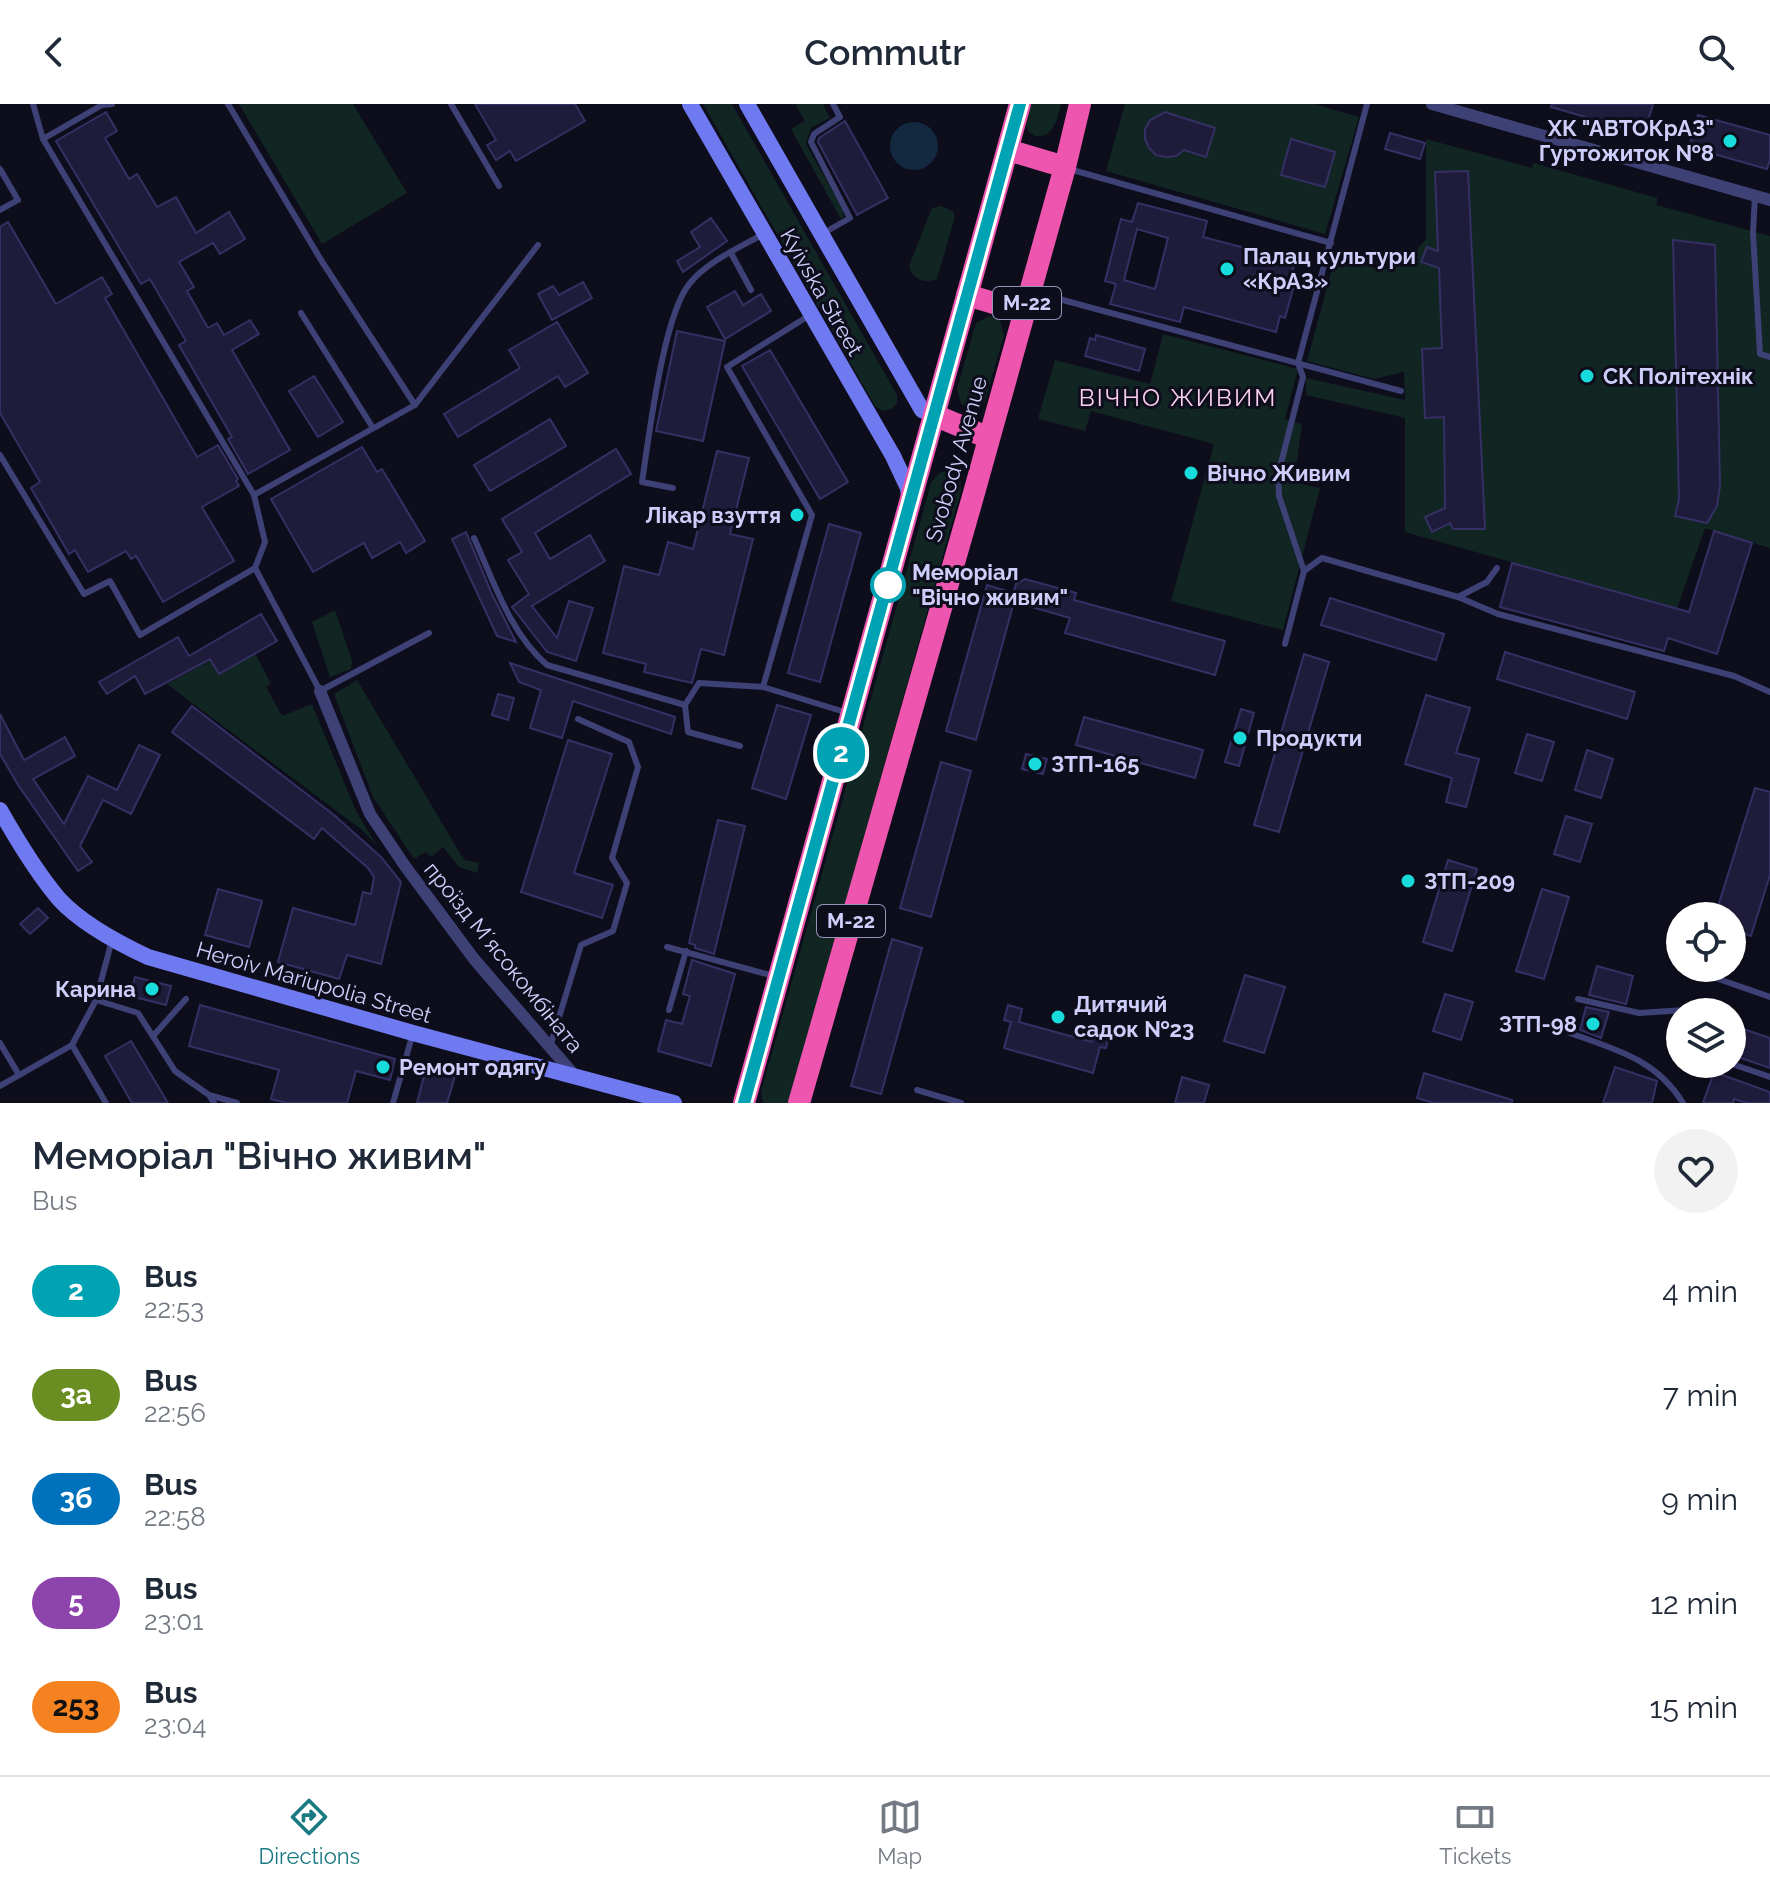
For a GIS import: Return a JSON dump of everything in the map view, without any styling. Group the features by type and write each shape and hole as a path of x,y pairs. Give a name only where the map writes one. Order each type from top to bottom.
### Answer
{"highway":[{"name":"Svobody Avenue","path":"744,1103 1020,104"},
{"name":"Svobody Avenue","path":"799,1103 989,438 1080,104"},
{"path":"1008,150 1065,167"},
{"path":"967,295 1027,301"},
{"path":"934,415 989,438"}],"main road":[{"name":"Kyivska Street","path":"690,104 893,456 908,488 910,503"},
{"name":"Kyivska Street","path":"754,107 922,410 934,415"},
{"name":"Heroiv Mariupolia Street","path":"0,810 17,841 61,901 112,939 148,957 674,1103"}],"street":[{"path":"1432,104 1770,200"},
{"name":"проїзд Мʼясокомбіната","path":"320,691 370,814 424,895 474,959 575,1076"}],"lane":[{"path":"0,455 84,594 110,581 140,635 255,568 265,542 254,495 43,139 33,104"},
{"path":"43,139 102,105 112,104"},
{"path":"228,104 321,260 415,405"},
{"path":"451,104 499,186"},
{"path":"822,234 850,218 811,142 814,134 840,117 833,104"},
{"path":"1285,644 1304,571 1279,496 1278,475 1303,377 1298,363 1367,104"},
{"path":"1065,167 1331,243"},
{"path":"0,169 18,200 0,210"},
{"path":"1755,196 1753,233 1760,354 1770,357"},
{"path":"673,488 642,482 661,371 677,305 690,283 763,234"},
{"path":"254,495 415,405 538,245"},
{"path":"731,253 751,290"},
{"path":"1027,301 1298,363 1401,391"},
{"path":"301,313 373,428"},
{"path":"763,687 812,515 727,367 810,315"},
{"path":"474,538 516,628 532,652 547,665 685,705"},
{"path":"1304,571 1322,558 1458,597 1498,614 1734,676 1770,692"},
{"path":"255,568 320,691 429,633"},
{"path":"1458,597 1487,582 1497,568"},
{"path":"740,746 688,732 685,705 699,683 763,687 852,714"},
{"path":"550,1047 581,945 613,931 627,883 612,858 638,767 629,742 578,719"},
{"path":"0,1086 72,1045 96,1000 112,939"},
{"path":"667,947 778,977"},
{"path":"669,1010 686,951"},
{"path":"1727,982 1770,997"},
{"path":"154,1035 186,999"},
{"path":"1578,999 1639,1013 1666,1011"},
{"path":"96,1000 138,1013 175,1071 209,1095 237,1103"},
{"path":"393,1103 413,1033"},
{"path":"1570,1033 1653,1067 1683,1103"},
{"path":"0,1043 19,1075"},
{"path":"72,1045 106,1103"},
{"path":"1746,1069 1770,1077"},
{"path":"917,1090 961,1103"},
{"path":"209,1095 214,1103"}],"green space":[{"path":"239,104 353,104 407,193 322,244"},
{"path":"703,104 732,104 897,395 897,403 892,409 883,411 875,406"},
{"path":"798,104 823,104 830,118 811,128 806,144 842,208 844,216 841,219 791,129 805,121"},
{"path":"1030,104 1061,104 1054,126 1047,134 1035,136 1028,130 1026,122"},
{"path":"1125,104 1314,104 1359,117 1325,234 1106,171"},
{"name":"СК Політехнік","path":"1426,139 1532,168 1534,163 1657,198 1657,205 1770,236 1770,548 1705,528 1677,609 1405,532 1405,418 1306,395 1306,378 1405,400 1404,372 1374,379 1307,361 1335,258 1375,268 1378,256 1405,263 1426,239"},
{"path":"941,206 954,212 954,220 937,279 924,281 913,275 909,266 932,208"},
{"path":"990,316 1000,321 1004,335 985,401 971,408 961,404 957,389 976,323"},
{"path":"1163,334 1298,369 1285,419 1302,424 1294,482 1320,488 1283,630 1171,601 1214,444 1091,411 1085,431 1038,419 1055,360 1150,384"},
{"path":"948,471 960,479 961,491 792,1095 789,1103 763,1103 761,1092 931,483 939,473"},
{"path":"335,610 352,661 351,669 330,677 312,622"},
{"path":"255,653 271,684 266,687 282,716 312,704 356,811 377,846 362,830 167,684 211,660 219,674"},
{"path":"357,680 464,860 479,863 477,873 459,867 443,847 431,857 426,852 414,859 373,797 334,694"}],"water":[{"path":"914,122 931,129 938,146 931,163 914,170 897,163 890,146 897,129"}],"building":[{"path":"475,104 575,104 585,121 516,161 510,151 496,160 487,145 496,140"},
{"path":"1552,104 1653,104 1644,134 1551,107"},
{"path":"106,112 117,131 105,138 129,179 137,174 157,207 176,197 196,233 229,212 245,239 220,254 213,243 179,262 194,287 187,291 208,328 217,323 224,335 250,320 259,334 232,350 290,450 248,474 228,439 232,437 179,345 186,341 150,279 141,284 56,141"},
{"path":"1165,112 1215,128 1206,157 1184,150 1176,156 1166,157 1156,155 1149,148 1145,129 1150,120"},
{"name":"ХК \"АВТОКрАЗ\" Гуртожиток №8","path":"1698,115 1770,135 1767,169 1689,147"},
{"path":"845,121 888,198 857,215 818,142 819,138"},
{"path":"1390,133 1425,143 1420,159 1385,149"},
{"path":"1291,139 1335,152 1325,187 1281,175"},
{"path":"1468,171 1485,529 1453,529 1450,523 1432,532 1425,517 1445,508 1444,417 1425,418 1422,349 1442,348 1439,268 1421,262 1427,247 1438,251 1435,172"},
{"name":"Палац культури «КрАЗ»","path":"1138,203 1207,221 1203,237 1295,261 1291,277 1296,278 1285,318 1280,316 1276,332 1184,307 1180,322 1110,304 1116,284 1105,281 1121,219 1132,222","holes":["1137,229 1168,238 1155,289 1124,280"]},
{"path":"711,218 727,241 683,272 677,261 700,247 691,232"},
{"path":"8,222 56,304 102,277 112,294 105,298 197,457 218,445 238,479 239,486 202,507 234,561 163,602 136,556 131,559 126,551 88,572 75,550 69,554 31,488 40,482 0,413 0,227"},
{"path":"1673,240 1715,245 1720,486 1717,506 1707,523 1675,516 1679,499"},
{"path":"583,282 592,298 552,320 538,294 553,286 559,295"},
{"path":"735,291 743,305 761,294 771,311 725,339 707,307"},
{"path":"557,322 588,373 565,387 558,376 458,437 444,414 520,368 509,350"},
{"path":"677,331 725,341 703,441 656,431"},
{"path":"1096,335 1145,349 1139,371 1085,356 1090,338 1095,340"},
{"path":"770,350 848,482 820,499 742,366"},
{"path":"314,376 343,422 318,437 289,391"},
{"path":"550,419 566,446 490,491 474,465"},
{"path":"362,447 377,472 382,469 425,541 406,553 400,542 372,558 364,543 313,572 271,499"},
{"path":"616,449 631,474 535,533 550,559 590,535 605,561 532,606 557,638 569,601 593,608 576,661 547,652 512,607 529,594 508,560 522,552 502,519"},
{"path":"717,451 749,458 730,534 753,539 724,655 701,649 692,683 644,672 646,664 603,653 624,566 659,575 668,542 693,549"},
{"path":"829,524 861,533 820,682 788,673"},
{"path":"1714,531 1752,543 1717,654 1668,638 1664,651 1500,607 1512,563 1689,612"},
{"path":"466,532 516,642 497,636 452,539"},
{"path":"1025,579 1076,593 1074,600 1225,641 1215,675 1065,633 1070,618 1014,602 976,740 946,731 987,585 1013,593 1016,584"},
{"path":"1330,598 1444,634 1436,660 1321,625"},
{"path":"261,614 277,641 219,674 210,659 145,694 135,676 107,694 99,682 178,637 189,656"},
{"path":"1505,652 1635,692 1627,719 1497,679"},
{"path":"1304,654 1329,662 1279,832 1254,825"},
{"path":"510,663 675,717 671,734 573,701 562,738 530,728 541,690 519,682"},
{"path":"498,694 514,698 508,720 492,715"},
{"path":"1426,695 1470,708 1456,753 1479,759 1466,807 1446,802 1452,778 1405,764"},
{"path":"777,705 811,715 786,799 752,788"},
{"path":"192,706 334,815 381,857 401,882 381,964 347,955 339,979 278,962 293,908 355,925 363,892 371,894 374,877 368,868 322,828 314,839 172,732"},
{"name":"Продукти","path":"1241,709 1254,713 1239,766 1225,762"},
{"path":"0,714 24,760 65,737 75,756 33,779 64,824 88,776 117,790 139,745 160,755 131,814 103,800 80,846 92,862 78,871 0,754"},
{"path":"1084,717 1203,750 1195,778 1076,745"},
{"path":"1527,734 1554,742 1542,781 1515,773"},
{"path":"568,740 612,754 574,873 613,885 602,918 521,892"},
{"path":"1587,750 1613,759 1601,798 1575,790"},
{"name":"ЗТП-165","path":"1026,754 1047,759 1043,774 1022,769"},
{"path":"941,762 971,771 931,917 900,908"},
{"path":"1755,788 1770,792 1770,875 1751,936 1746,934 1746,902 1719,902"},
{"path":"1566,816 1592,824 1580,862 1554,854"},
{"path":"718,820 745,826 714,954 689,943"},
{"path":"1448,860 1477,869 1452,951 1423,942"},
{"path":"218,889 262,901 249,947 205,935"},
{"path":"1542,889 1569,897 1544,979 1516,971"},
{"path":"38,908 48,918 30,934 20,924"},
{"path":"892,939 922,948 881,1094 851,1086"},
{"path":"692,960 735,974 711,1066 658,1051 666,1020 682,1024 690,996 683,994"},
{"path":"1597,966 1633,976 1626,1004 1589,995"},
{"path":"1245,975 1285,987 1264,1053 1224,1041"},
{"path":"135,977 171,986 166,1005 130,996"},
{"path":"1445,994 1473,1002 1461,1040 1433,1031"},
{"path":"200,1005 395,1059 390,1080 356,1071 347,1103 287,1103 271,1099 279,1070 189,1046"},
{"path":"1008,1005 1022,1009 1019,1022 1092,1042 1096,1029 1110,1033 1106,1048 1100,1047 1093,1073 1004,1048 1011,1022 1004,1020"},
{"name":"ЗТП-98","path":"1586,1007 1609,1012 1601,1038 1580,1030"},
{"path":"1746,1030 1770,1038 1770,1068 1746,1060"},
{"path":"131,1041 168,1103 132,1103 105,1056"},
{"path":"1615,1067 1657,1081 1652,1103 1603,1103"},
{"path":"426,1068 455,1076 447,1103 417,1103"},
{"path":"1424,1073 1512,1100 1512,1103 1434,1103 1417,1098"},
{"path":"1182,1077 1209,1085 1204,1103 1175,1103"},
{"path":"1712,1078 1731,1078 1770,1092 1770,1103 1747,1103 1734,1099 1733,1103 1703,1103"}],"bus line":[{"name":"2","path":"744,1103 1020,104"}],"place":[{"name":"ХК \"АВТОКрАЗ\" Гуртожиток №8","path":"1730,141"},
{"name":"Палац культури «КрАЗ»","path":"1227,269"},
{"name":"СК Політехнік","path":"1587,376"},
{"name":"Вічно Живим","path":"1191,473"},
{"name":"Лікар взуття","path":"797,515"},
{"name":"Меморіал \"Вічно живим\"","path":"888,585"},
{"name":"Продукти","path":"1240,738"},
{"name":"ЗТП-165","path":"1035,764"},
{"name":"ЗТП-209","path":"1408,881"},
{"name":"Карина","path":"152,989"},
{"name":"Дитячий садок №23","path":"1058,1017"},
{"name":"ЗТП-98","path":"1593,1024"},
{"name":"Ремонт одягу","path":"383,1067"}],"district":[{"name":"ВІЧНО ЖИВИМ","path":"1178,398"}]}
